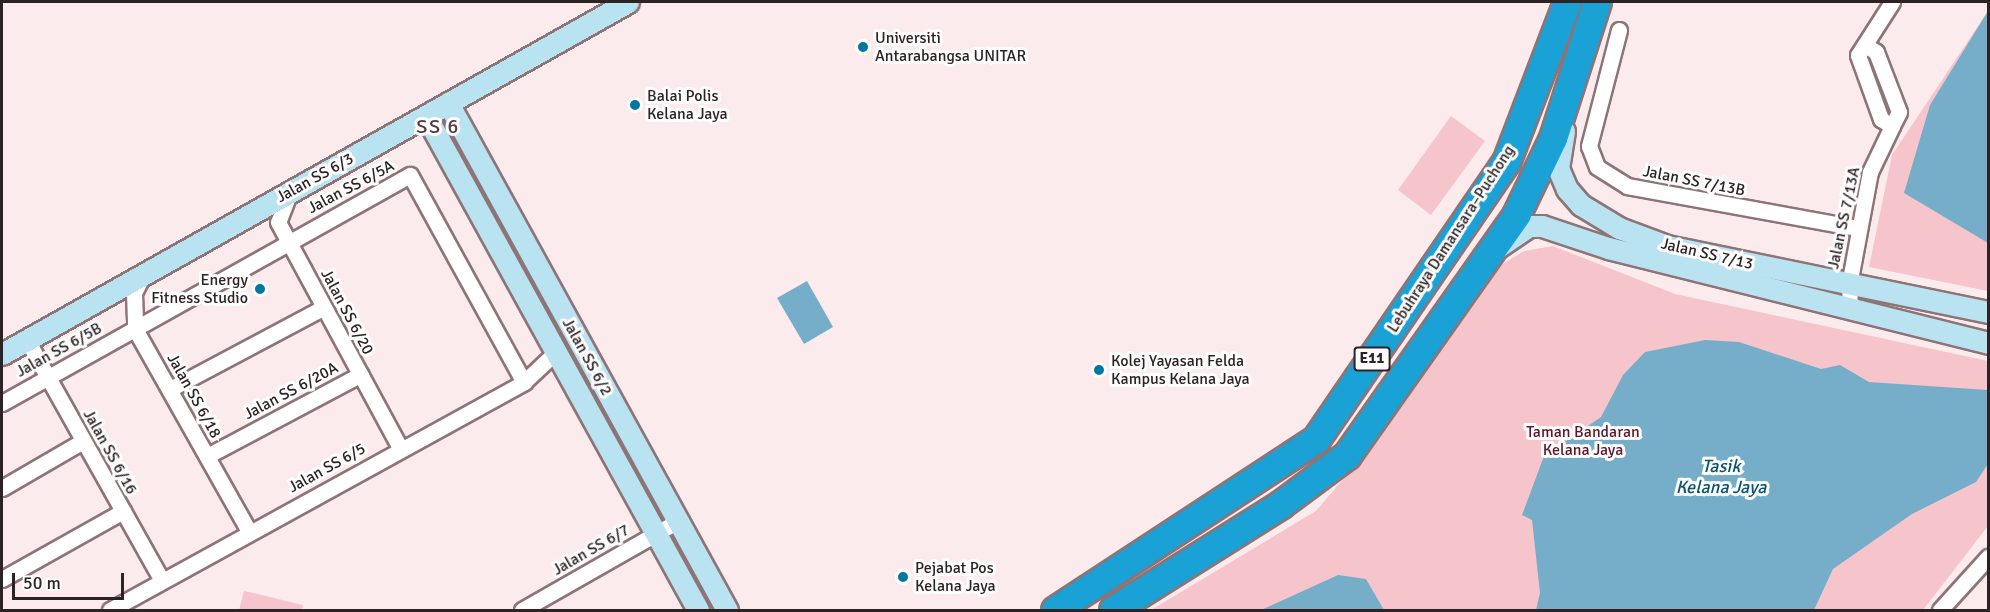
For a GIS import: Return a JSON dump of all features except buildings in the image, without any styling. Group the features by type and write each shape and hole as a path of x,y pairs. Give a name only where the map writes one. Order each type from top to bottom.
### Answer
{"highway":[{"name":"Lebuhraya Damansara–Puchong","path":"1055,610 1316,439 1506,162 1567,2"},
{"name":"E11","path":"1113,610 1281,504 1347,455 1493,252 1536,177 1579,63 1597,2"}],"street":[{"name":"Jalan SS 6/3","path":"2,354 628,2"},
{"name":"Jalan SS 7/13A","path":"1850,310 1849,285 1870,172 1899,112 1876,52 1865,45 1892,2"},
{"name":"Jalan SS 7/13B","path":"1620,30 1589,147 1597,167 1627,186 1858,228"},
{"name":"Jalan SS 7/13","path":"1579,63 1558,168 1581,206 1667,246 1989,312"},
{"name":"Jalan SS 6/2","path":"448,103 727,610"},
{"name":"Jalan SS 6/2","path":"426,116 698,610"},
{"name":"Jalan SS 6/5A","path":"135,328 410,175 524,382"},
{"name":"Jalan SS 6/20","path":"291,191 278,222 400,448"},
{"name":"Jalan SS 7/13","path":"1493,252 1529,226 1542,225 1850,310 1989,343"},
{"name":"Jalan SS 6/18","path":"143,274 134,293 135,328 249,531"},
{"path":"170,389 324,307"},
{"name":"Jalan SS 6/5B","path":"2,403 135,328"},
{"name":"Jalan SS 6/16","path":"27,340 162,581"},
{"name":"Jalan SS 6/5","path":"110,610 249,531 524,382 556,352"},
{"name":"Jalan SS 6/20A","path":"207,456 361,374"},
{"path":"2,488 83,441"},
{"path":"2,579 123,511"},
{"name":"Jalan SS 6/7","path":"522,610 678,521"},
{"path":"1940,610 1989,557"}],"green space":[{"path":"1988,11 1988,291 1869,267 1892,155"},
{"path":"1451,116 1485,141 1431,215 1398,190"},
{"name":"Taman Bandaran Kelana Jaya","path":"1553,246 1675,294 1988,361 1988,526 1923,610 1151,610 1316,511 1374,443 1501,265 1524,251"},
{"path":"244,591 303,605 302,610 239,610"}],"water":[{"path":"1988,11 1988,243 1904,193 1930,105"},
{"path":"807,281 833,327 804,344 777,298"},
{"name":"Tasik Kelana Jaya","path":"1705,340 1739,342 1821,369 1840,365 1869,382 1988,390 1988,464 1976,482 1912,514 1833,569 1814,610 1536,610 1540,593 1532,520 1522,515 1544,456 1601,417 1623,375 1645,352"},
{"path":"1338,575 1366,579 1384,610 1261,610"}],"place":[{"name":"Universiti Antarabangsa UNITAR","path":"863,47"},
{"name":"Balai Polis Kelana Jaya","path":"635,105"},
{"name":"Energy Fitness Studio","path":"260,289"},
{"name":"Kolej Yayasan Felda Kampus Kelana Jaya","path":"1099,370"},
{"name":"Pejabat Pos Kelana Jaya","path":"903,577"}],"district":[{"name":"SS 6","path":"438,126"}]}
